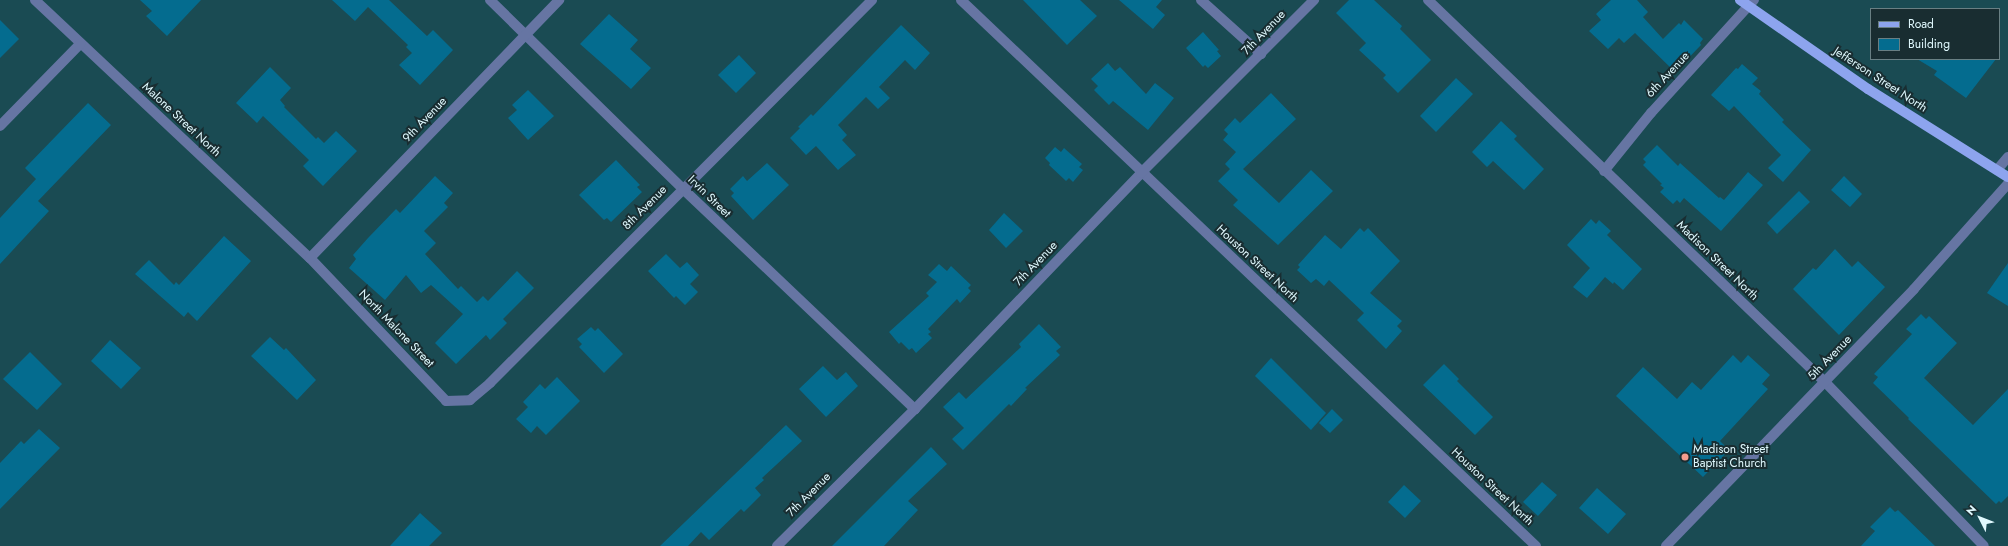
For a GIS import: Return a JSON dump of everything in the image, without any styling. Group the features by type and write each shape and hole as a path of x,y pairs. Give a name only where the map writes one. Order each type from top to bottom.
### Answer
{"main road":[{"name":"Jefferson Street North","path":"1748,2 1868,89 2008,177"}],"street":[{"name":"Malone Street North","path":"35,0 80,44 310,258"},
{"name":"Irvin Street","path":"490,0 683,189 915,409"},
{"name":"9th Avenue","path":"310,258 559,0"},
{"name":"8th Avenue","path":"470,400 490,383 872,0"},
{"name":"Houston Street North","path":"961,0 1141,173 1536,546"},
{"path":"1201,0 1261,54"},
{"name":"7th Avenue","path":"777,546 915,409 1141,173 1314,0"},
{"name":"Madison Street North","path":"1428,0 1825,382 1984,546"},
{"name":"6th Avenue","path":"1604,171 1650,113 1748,2"},
{"path":"0,126 80,44"},
{"path":"1997,170 2008,157"},
{"name":"5th Avenue","path":"1666,546 1914,289 2008,184"},
{"name":"North Malone Street","path":"310,258 446,400 470,400"}],"building":[{"path":"140,0 201,0 167,36 146,16 152,11"},
{"path":"332,0 389,0 427,36 433,30 453,50 420,85 399,65 412,53 406,47 408,45 368,7 355,21"},
{"path":"1023,0 1080,0 1097,16 1067,45"},
{"path":"1119,0 1162,0 1156,7 1165,15 1153,29"},
{"path":"1349,0 1374,0 1402,26 1400,29 1431,60 1398,93 1383,78 1386,75 1359,50 1366,43 1336,13"},
{"path":"1611,0 1637,0 1648,12 1643,17 1663,39 1679,23 1681,25 1684,20 1703,39 1700,43 1701,45 1675,72 1635,33 1624,43 1619,38 1608,49 1589,31 1601,20 1596,14"},
{"path":"609,14 638,40 630,49 651,68 631,89 580,44"},
{"path":"0,20 19,39 0,58"},
{"path":"901,25 930,53 915,70 905,60 879,87 890,98 878,109 866,97 838,125 847,135 842,140 856,155 838,170 816,146 806,155 790,138 800,128 798,127 811,114 813,116"},
{"path":"1203,32 1219,50 1217,51 1221,56 1208,68 1205,65 1203,67 1186,48"},
{"path":"739,55 756,73 736,93 718,75"},
{"path":"1919,60 1995,60 1966,98 1934,75 1937,71"},
{"path":"1108,63 1115,71 1120,67 1146,94 1155,83 1174,98 1148,130 1113,101 1109,105 1094,90 1098,86 1091,79"},
{"path":"1742,64 1758,78 1752,84 1761,91 1759,94 1784,120 1782,122 1811,150 1783,182 1768,168 1781,155 1734,106 1729,111 1711,95 1736,68 1738,69"},
{"path":"270,67 291,88 280,100 285,106 284,107 316,139 318,137 324,143 336,131 357,151 323,186 303,166 309,160 263,116 257,123 236,103"},
{"path":"1456,78 1473,94 1436,132 1420,116"},
{"path":"528,90 554,116 528,140 508,118 517,110 512,105"},
{"path":"1271,93 1296,119 1243,169 1279,203 1311,170 1333,191 1278,245 1233,205 1238,200 1218,181 1230,169 1225,164 1236,152 1223,140 1228,134 1224,130 1235,118 1240,123"},
{"path":"88,103 111,125 38,201 49,211 0,264 0,218 36,179 25,168"},
{"path":"1501,121 1517,136 1514,139 1544,169 1524,190 1493,161 1487,167 1472,152"},
{"path":"1657,145 1678,166 1680,163 1719,198 1720,197 1724,200 1748,172 1763,185 1721,231 1684,198 1680,203 1677,200 1673,204 1660,192 1664,188 1660,185 1662,184 1643,165 1646,162 1643,159"},
{"path":"1055,147 1061,152 1064,148 1082,164 1079,167 1083,170 1073,182 1069,178 1066,181 1049,165 1050,163 1045,158"},
{"path":"616,160 640,185 637,187 642,192 611,222 607,218 604,220 579,195"},
{"path":"767,163 789,185 753,220 731,196 734,193 730,189 743,176 747,181"},
{"path":"435,176 453,193 444,203 448,207 424,231 436,243 425,254 458,289 461,286 477,302 483,296 488,301 517,271 534,288 503,319 507,323 490,340 486,335 456,364 435,343 463,314 431,285 421,293 406,275 385,300 349,268 356,259 353,255 368,238 396,209 400,213"},
{"path":"1844,176 1862,194 1850,207 1831,190"},
{"path":"1799,191 1810,202 1777,234 1767,223"},
{"path":"1004,213 1023,231 1006,248 989,230"},
{"path":"1591,219 1596,224 1599,220 1611,231 1607,235 1642,269 1623,290 1614,282 1613,284 1605,277 1587,298 1573,287 1590,268 1567,245"},
{"path":"1360,228 1364,232 1368,228 1400,261 1370,293 1402,321 1397,326 1402,331 1386,349 1357,320 1364,313 1329,280 1324,286 1316,279 1311,283 1297,270 1300,267 1298,265 1325,235 1341,249"},
{"path":"224,236 251,261 197,321 188,312 184,317 135,274 149,260 174,285 176,282 179,285"},
{"path":"1835,249 1852,267 1858,261 1885,287 1839,335 1793,289 1813,268 1816,270"},
{"path":"666,254 680,268 687,262 699,275 690,284 698,292 685,305 676,296 674,298 648,271"},
{"path":"2008,263 2008,306 1987,293"},
{"path":"939,264 947,271 951,266 971,285 968,288 971,291 960,303 957,299 928,329 931,332 928,334 932,338 916,353 912,348 909,350 901,342 899,344 889,332 929,296 926,293 937,282 928,275"},
{"path":"1921,314 1926,319 1929,316 1957,343 1924,378 1973,425 2008,389 2008,496 2001,503 1999,501 1996,504 1873,383 1878,377 1874,374 1912,334 1906,329"},
{"path":"1039,324 1061,347 1056,351 1060,355 1025,388 1027,389 1011,406 1009,404 963,450 952,439 964,428 943,407 959,392 966,399 1021,347 1019,344"},
{"path":"591,327 595,331 598,328 623,354 604,373 579,347 582,344 577,339"},
{"path":"270,337 284,350 286,348 316,380 297,400 251,356"},
{"path":"110,340 141,368 121,389 91,361"},
{"path":"30,352 62,384 37,410 3,379"},
{"path":"1733,355 1741,363 1748,355 1770,375 1762,384 1768,389 1720,441 1729,450 1703,477 1616,396 1643,367 1677,399 1692,382 1701,390"},
{"path":"1271,358 1326,413 1311,430 1255,376"},
{"path":"1444,364 1459,379 1457,381 1493,417 1475,435 1423,385"},
{"path":"823,366 837,380 846,372 858,386 826,417 799,389"},
{"path":"557,377 580,401 546,435 537,426 531,433 516,419 528,407 523,402 540,384 545,389"},
{"path":"1332,409 1343,420 1330,433 1319,423"},
{"path":"786,425 802,441 762,478 764,480 755,488 761,495 744,512 741,509 709,540 701,532 688,546 660,546"},
{"path":"39,429 60,448 0,509 0,463 21,441 24,444"},
{"path":"931,447 947,464 908,501 918,510 884,546 832,546"},
{"path":"1542,482 1557,495 1538,516 1523,502"},
{"path":"1404,485 1421,501 1405,518 1388,502"},
{"path":"1597,488 1626,514 1608,534 1579,508"},
{"path":"1890,507 1895,512 1898,510 1935,546 1861,546 1875,531 1870,527"},
{"path":"420,513 442,533 429,546 390,546"}],"place":[{"name":"Madison Street Baptist Church","path":"1685,457"}]}
